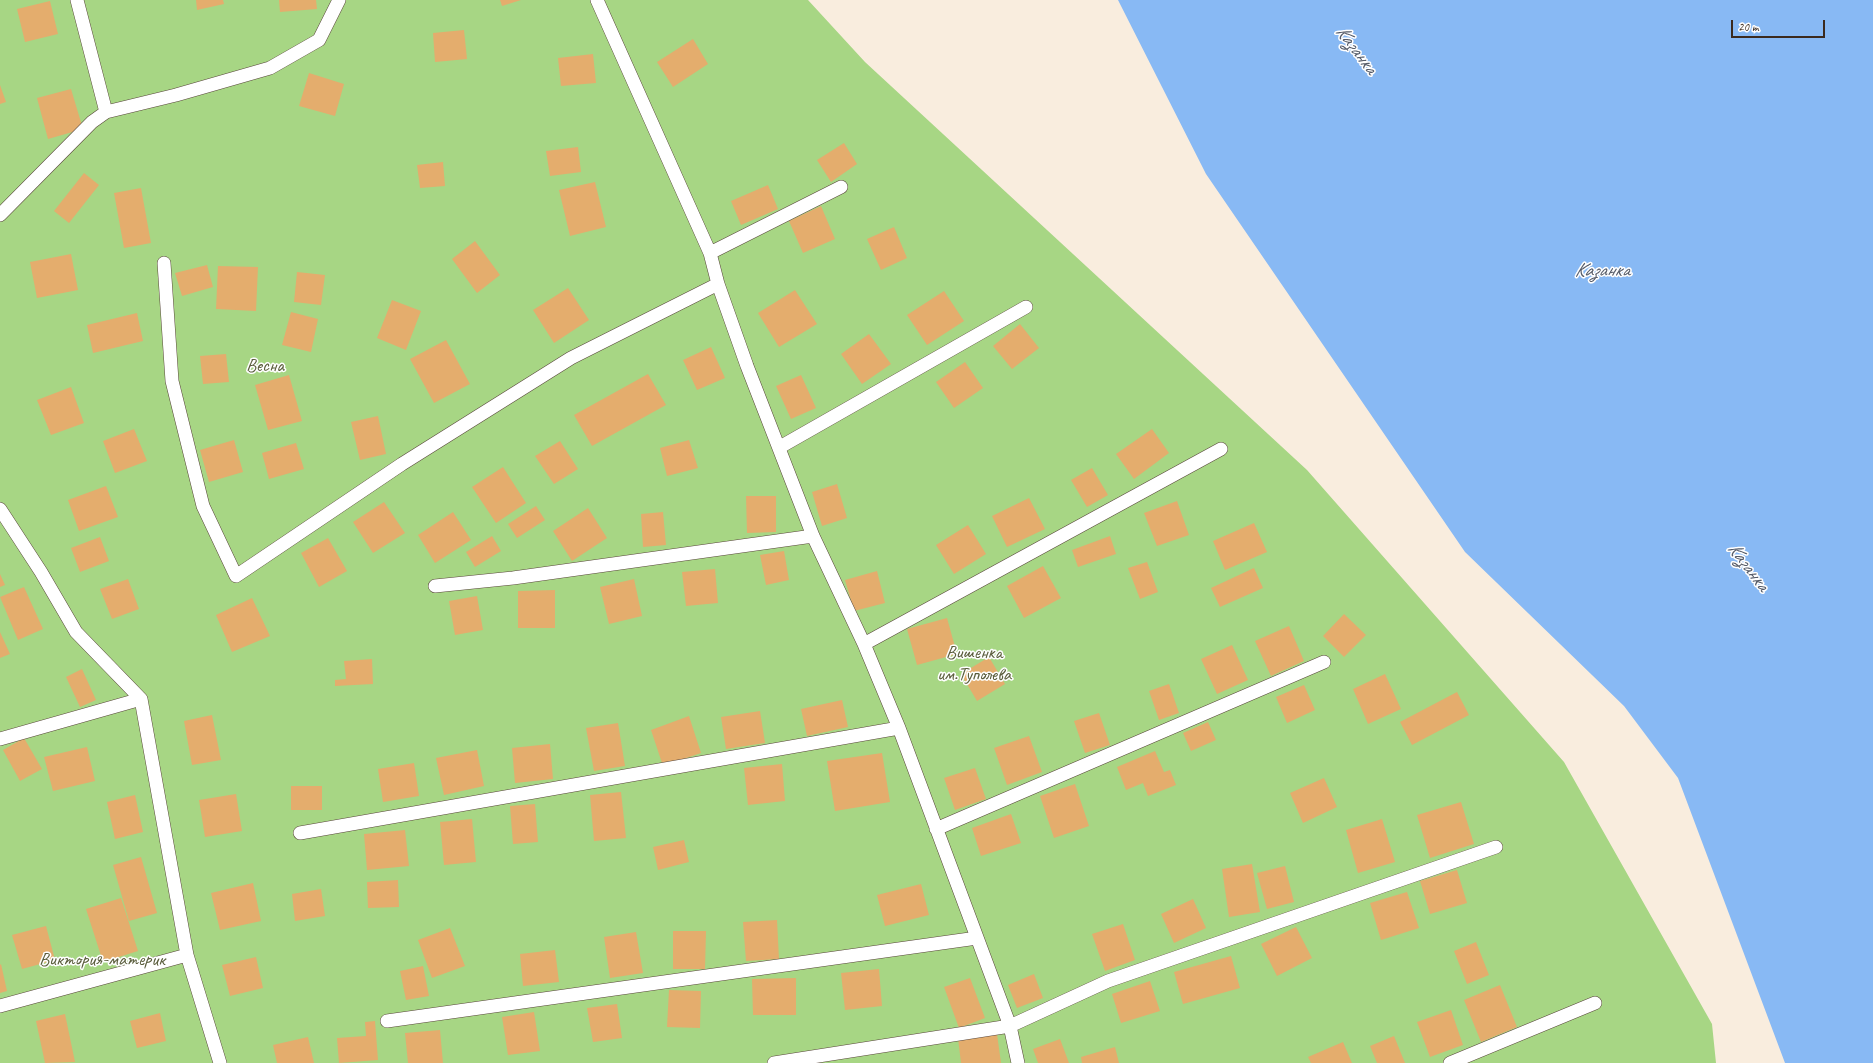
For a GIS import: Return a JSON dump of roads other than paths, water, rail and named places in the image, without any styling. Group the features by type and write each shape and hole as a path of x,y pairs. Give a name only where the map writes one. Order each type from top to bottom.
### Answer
{"lane":[{"path":"77,0 106,112"},
{"path":"0,215 92,122 106,112 176,95 270,68 319,40 339,0"},
{"path":"597,0 710,253 718,284 747,366 780,447 813,536 864,644 899,728 1010,1026 1018,1063"},
{"path":"710,253 841,187"},
{"path":"164,263 172,381 203,506 236,576 402,464 571,358 718,284"},
{"path":"780,447 1026,307"},
{"path":"864,644 1221,449"},
{"path":"0,509 41,572 76,632 141,699 187,955 220,1063"},
{"path":"435,586 513,578 813,536"},
{"path":"936,829 1324,662"},
{"path":"0,739 141,699"},
{"path":"300,833 899,728"},
{"path":"774,1063 1010,1026 1108,980 1496,847"},
{"path":"387,1021 978,938"},
{"path":"0,1006 187,955"},
{"path":"1450,1063 1596,1003"}],"water":[{"name":"Казанка","path":"1118,0 1873,0 1873,1063 1785,1063 1678,778 1624,706 1465,552 1206,174"}],"park label":[{"name":"Весна","path":"265,366"},
{"name":"Вишенка им.Туполева","path":"974,664"},
{"name":"Виктория-материк","path":"102,960"}]}
